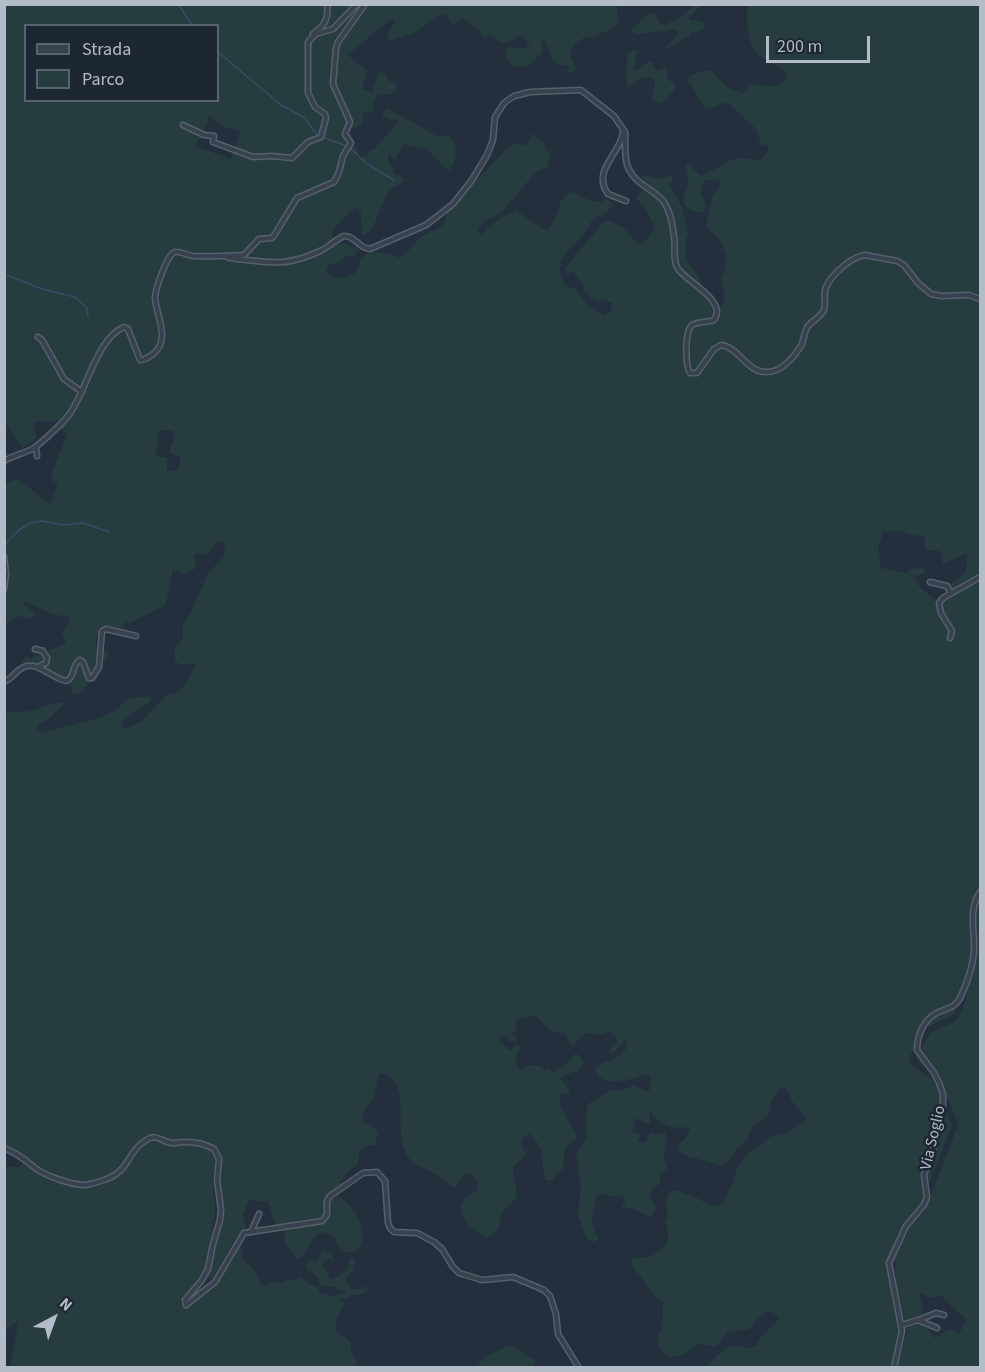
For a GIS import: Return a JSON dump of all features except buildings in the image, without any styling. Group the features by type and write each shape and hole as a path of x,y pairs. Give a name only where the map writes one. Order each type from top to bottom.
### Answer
{"street":[{"path":"184,125 204,135 214,136 213,142 252,157 292,158 308,142 322,136 325,114 315,107 308,93 308,42 326,22 327,4"},
{"path":"310,38 333,29 357,4"},
{"path":"4,461 36,447 69,416 89,370 107,342 121,328 126,327 130,332 136,355 140,360 158,349 161,340 161,322 155,296 166,262 171,254 178,252 193,256 244,255 259,239 272,238 297,198 334,182 339,172 341,159 351,141 345,134 350,122 334,91 332,77 338,42 365,4"},
{"path":"504,103 526,92 581,90 614,116 623,128 625,160 629,173 664,201 668,210 675,238 676,265 683,275 717,307 714,320 695,324 688,331 686,362 690,373 697,373 714,349 721,345 730,348 749,366 761,372 771,372 782,368 802,343 807,327 822,313 826,287 838,272 859,256 864,255 901,263 931,294 969,295 981,299"},
{"path":"227,256 229,258 295,262 324,250 344,236 352,237 361,246 370,249 426,225 448,209 472,180 491,147 495,117 508,96"},
{"path":"623,128 620,145 607,161 602,177 608,194 626,201"},
{"path":"38,337 64,379 81,392"},
{"path":"36,447 37,456"},
{"path":"4,557 6,574 4,589"},
{"path":"950,638 952,631 939,609 939,603 951,593 981,577"},
{"path":"930,582 947,586 951,593"},
{"path":"37,667 66,681 71,677 80,660 89,678 92,678 99,667 102,631 106,629 136,636"},
{"path":"4,682 23,667 37,667 46,663 43,651 35,650"},
{"name":"Via Soglio","path":"894,1368 901,1342 902,1325 889,1263 902,1232 924,1205 927,1197 924,1175 933,1150 943,1105 943,1094 939,1083 916,1050 917,1041 932,1016 952,1008 960,999 974,952 973,911 981,892"},
{"path":"4,1148 58,1179 86,1185 118,1174 139,1147 151,1138 158,1137 170,1143 191,1142 214,1149 219,1160 217,1177 221,1217 209,1267 202,1280 184,1300 185,1305 189,1305 199,1293 215,1282 246,1232 322,1221 327,1215 327,1201 330,1196 363,1173 377,1172 385,1181 390,1228 397,1232 417,1233 434,1242 442,1249 455,1270 482,1280 513,1277 544,1290 557,1316 558,1334 579,1368"},
{"path":"251,1232 259,1214"},
{"path":"902,1325 936,1313 944,1315"},
{"path":"918,1320 937,1328"}],"green space":[{"path":"5,5 617,5 618,19 612,29 596,36 583,38 575,43 571,55 576,69 572,73 569,72 568,65 554,61 544,37 542,53 527,67 512,66 507,57 508,47 526,48 530,45 520,35 503,42 493,37 483,36 465,19 453,26 446,14 440,14 416,32 390,41 387,36 395,22 393,19 389,20 348,55 367,71 362,89 372,92 379,72 386,73 389,81 396,83 397,88 392,94 378,94 373,103 373,111 363,113 363,121 357,128 350,128 345,132 345,142 358,148 358,159 364,155 367,157 369,151 375,148 397,123 397,120 387,119 382,115 388,108 437,136 450,136 456,153 449,171 427,149 403,144 396,158 393,159 390,154 388,155 389,164 394,168 393,173 403,177 404,181 388,194 372,229 367,233 362,236 361,213 357,208 352,209 332,231 332,236 338,241 358,249 355,256 346,256 340,262 328,265 326,273 335,277 349,276 357,271 359,260 366,254 386,253 400,258 421,237 444,223 447,211 507,148 512,144 526,145 533,134 544,143 548,152 551,148 548,167 535,173 502,212 479,226 478,232 482,234 496,221 516,210 543,229 548,230 555,220 563,198 571,192 589,200 601,202 606,198 612,204 611,208 593,219 561,259 560,272 565,286 575,289 588,305 603,316 611,311 612,302 591,297 573,272 567,273 565,268 603,223 609,220 625,229 639,245 645,241 655,228 645,207 635,198 641,191 650,187 641,178 645,175 659,179 672,175 673,181 669,184 682,207 688,234 686,261 699,275 702,288 720,307 725,300 721,279 726,256 721,241 706,226 712,196 721,185 720,181 706,180 703,183 701,189 706,204 704,212 693,211 684,203 688,184 686,165 689,164 700,176 734,159 763,158 769,146 761,144 756,129 728,103 714,108 704,107 688,81 689,76 703,71 712,71 728,88 743,93 752,84 773,86 786,80 788,75 763,58 753,47 747,27 748,5 980,5 980,888 971,912 969,965 954,1014 925,1028 910,1056 910,1062 914,1067 933,1081 952,1125 919,1209 903,1225 889,1259 890,1285 900,1332 891,1367 705,1367 727,1347 756,1346 762,1336 780,1318 771,1311 758,1318 749,1329 728,1332 716,1346 698,1344 686,1353 673,1357 663,1352 657,1337 662,1328 663,1302 653,1294 634,1269 631,1261 634,1258 656,1253 666,1244 668,1230 665,1222 668,1218 669,1193 671,1190 679,1191 710,1206 717,1206 723,1202 733,1184 737,1168 747,1155 770,1137 785,1134 806,1119 792,1101 786,1088 780,1088 772,1099 769,1115 752,1126 747,1141 737,1149 728,1162 720,1165 680,1152 678,1145 687,1136 690,1129 688,1127 667,1126 651,1112 649,1113 650,1123 644,1123 636,1118 632,1131 641,1135 639,1142 646,1142 650,1132 657,1134 665,1132 666,1144 663,1155 667,1168 660,1175 660,1184 653,1188 650,1195 656,1208 651,1217 633,1209 622,1208 626,1203 622,1196 615,1197 599,1193 596,1197 592,1218 598,1239 595,1242 587,1239 578,1215 581,1185 576,1154 586,1139 587,1107 591,1102 610,1091 626,1089 634,1085 647,1092 650,1089 651,1077 646,1074 617,1081 605,1080 599,1076 595,1069 619,1056 627,1047 626,1040 614,1052 609,1053 618,1040 614,1034 609,1032 598,1035 585,1033 572,1046 565,1034 551,1031 534,1015 516,1020 516,1030 512,1033 517,1038 516,1041 509,1041 506,1035 499,1038 499,1041 509,1050 516,1044 521,1047 516,1053 517,1065 521,1070 527,1065 549,1068 555,1072 570,1061 574,1054 579,1055 584,1062 578,1071 561,1078 570,1092 568,1094 561,1092 561,1105 577,1138 565,1147 563,1169 556,1173 553,1180 546,1180 540,1147 530,1134 524,1136 521,1142 526,1155 513,1167 517,1198 503,1211 497,1231 488,1237 473,1229 461,1213 462,1202 477,1190 473,1176 464,1173 454,1188 408,1157 401,1136 398,1091 394,1081 386,1073 379,1075 373,1100 365,1107 362,1122 371,1125 379,1132 374,1145 368,1145 359,1150 358,1164 347,1172 340,1182 342,1185 329,1196 327,1214 276,1226 268,1202 249,1200 243,1214 246,1228 240,1233 211,1279 207,1276 221,1222 220,1157 213,1145 188,1138 171,1140 154,1133 133,1151 113,1174 85,1183 72,1182 49,1173 5,1146 5,713 26,712 66,702 37,726 38,730 45,732 98,718 116,710 129,698 150,696 151,700 127,717 121,725 125,729 142,721 169,693 178,692 181,689 195,667 194,663 182,665 176,662 175,648 183,638 183,624 191,613 207,575 225,555 224,543 220,541 215,543 209,554 194,553 196,566 191,572 183,573 173,569 166,604 129,623 124,622 123,631 99,626 95,646 109,653 96,669 91,681 78,694 73,693 69,684 41,671 25,667 23,661 26,656 31,658 66,643 62,633 71,617 56,615 21,601 34,613 34,616 30,619 19,616 5,625 5,483 18,479 50,504 58,483 53,482 51,474 67,436 59,421 34,422 36,438 23,448 5,423","holes":["209,115 226,128 238,130 240,133 231,159 195,146 207,124","159,430 173,431 174,439 169,452 180,457 179,470 167,471 167,458 156,456","884,531 901,531 924,536 926,550 940,551 943,564 967,553 966,572 950,584 952,594 938,602 920,587 913,578 925,573 923,568 910,569 907,573 881,568 878,546"]},
{"path":"696,5 702,5 689,17 689,20 702,21 705,26 701,31 692,32 689,37 667,48 664,49 677,34 676,29 638,34 631,30 650,12 656,14 659,23 665,25"},
{"path":"633,49 637,50 634,69 637,71 643,64 652,61 658,71 666,66 668,80 676,84 674,90 660,104 652,100 655,82 651,77 639,79 629,87 625,73 628,60 626,55"},
{"path":"980,899 980,1367 897,1367 907,1332 896,1284 895,1261 908,1228 925,1211 958,1125 937,1076 916,1057 930,1033 952,1023 959,1017 965,1002 975,956 975,914","holes":["919,1292 930,1298 941,1295 967,1320 959,1333 949,1329 935,1338 928,1330"]},
{"path":"155,1138 170,1145 187,1143 203,1147 210,1150 215,1158 213,1178 215,1211 206,1266 181,1301 186,1307 190,1306 201,1293 210,1289 238,1247 243,1251 241,1259 253,1268 262,1286 300,1277 318,1287 320,1294 325,1293 330,1296 347,1293 332,1286 324,1287 319,1284 318,1277 307,1270 306,1265 311,1259 317,1262 322,1250 332,1255 335,1260 328,1258 322,1265 331,1280 344,1272 350,1258 353,1258 355,1259 353,1271 346,1279 350,1288 355,1290 367,1286 369,1291 351,1295 347,1299 339,1299 344,1303 336,1320 337,1332 350,1341 351,1352 359,1367 10,1367 18,1325 17,1321 5,1331 5,1166 18,1168 23,1162 46,1177 59,1182 73,1186 100,1185 112,1180 123,1171"},
{"path":"338,1195 352,1208 360,1221 362,1243 360,1248 353,1253 343,1251 339,1248 336,1239 322,1233 317,1234 300,1259 296,1258 285,1244 284,1230 327,1221 332,1214 331,1201"},
{"path":"507,1346 535,1360 534,1367 476,1367 486,1356"}],"waterway":[{"path":"178,4 192,24"},
{"path":"219,53 281,105 305,118 317,135 349,147 367,164 394,180"},
{"path":"4,274 42,289 75,297 87,308 88,317"},
{"path":"4,545 30,523 42,521 63,525 83,523 109,532"}]}
